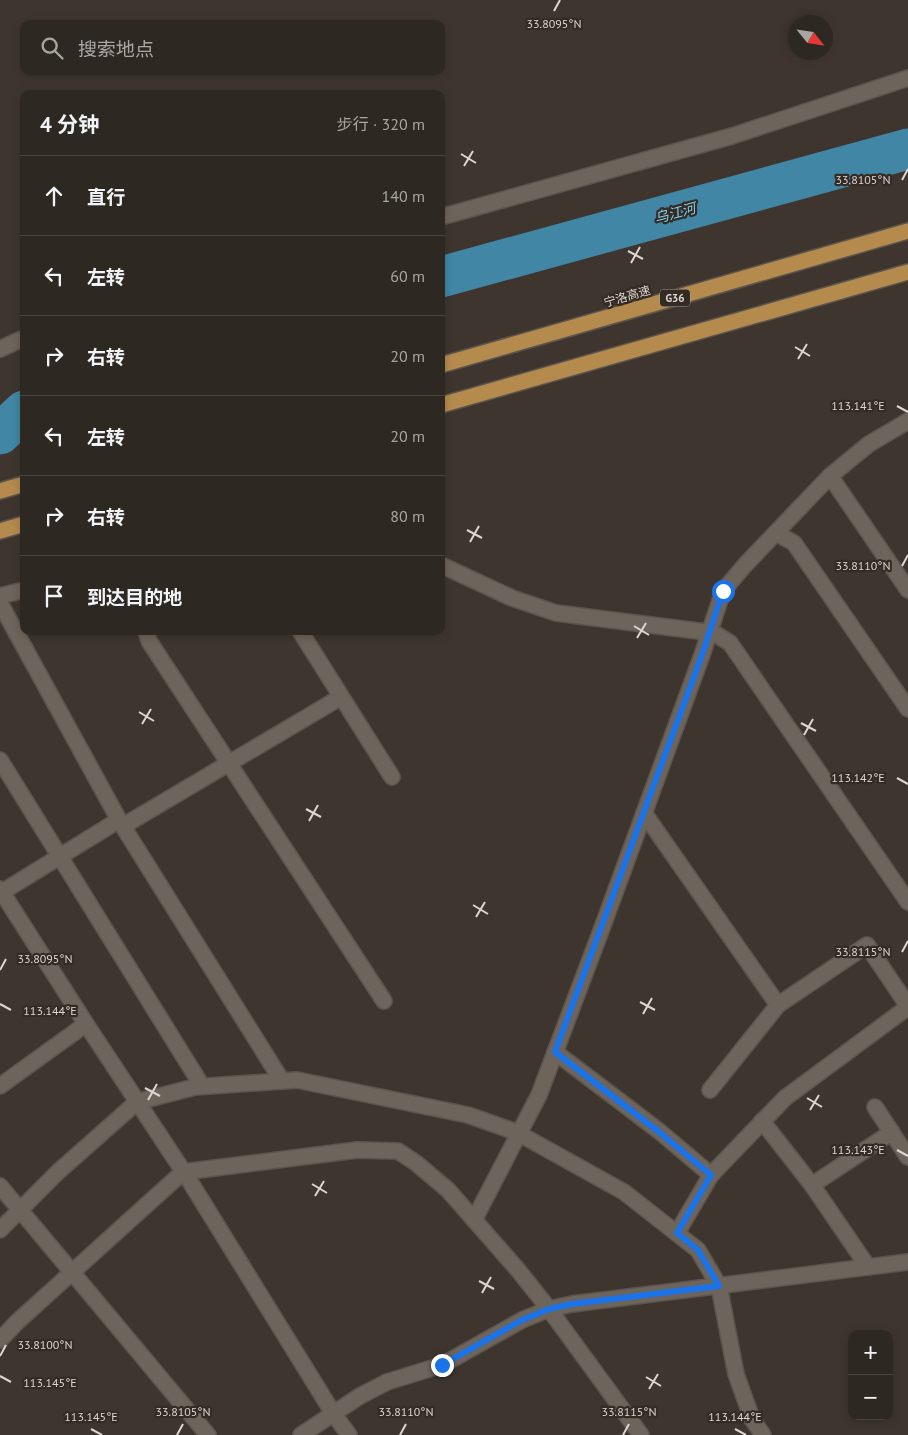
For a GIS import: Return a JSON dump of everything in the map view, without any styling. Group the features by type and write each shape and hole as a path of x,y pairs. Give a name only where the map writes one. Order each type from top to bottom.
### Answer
{"highway":[{"name":"宁洛高速","path":"445,364 908,232"},
{"path":"445,404 908,272"},
{"path":"0,491 20,485"},
{"path":"0,531 20,525"}],"street":[{"path":"445,216 732,136 908,78"},
{"path":"0,349 20,340"},
{"path":"474,1220 539,1095 702,655 723,591 745,564 830,476 869,444 908,421"},
{"path":"830,476 908,590"},
{"path":"776,533 794,543 908,709"},
{"path":"445,567 512,598 556,613 714,634 730,643 908,902"},
{"path":"0,596 20,591"},
{"path":"0,604 121,823 282,1081"},
{"path":"147,635 149,641 384,1000"},
{"path":"302,635 392,777"},
{"path":"341,697 229,764 60,856 1,891 183,1172 332,1413 349,1435"},
{"path":"0,760 202,1086"},
{"path":"644,813 778,1005"},
{"path":"677,1233 711,1175 785,1098 908,1007 867,945 778,1005 710,1090"},
{"path":"0,1086 86,1024"},
{"path":"555,1052 659,1132 711,1175"},
{"path":"0,1230 59,1171 137,1102 202,1086 297,1080 468,1115 519,1134 624,1192 698,1250 719,1286 736,1374 752,1419 763,1435"},
{"path":"875,1106 908,1157"},
{"path":"762,1121 812,1185 868,1267"},
{"path":"812,1185 892,1132"},
{"path":"0,1340 17,1322 183,1172 357,1150 398,1151 416,1163 448,1190 518,1270 549,1309 641,1435"},
{"path":"0,1186 208,1435"},
{"path":"301,1435 360,1396 380,1386 442,1365 522,1320 549,1309 572,1304 908,1262"}],"waterway":[{"name":"乌江河","path":"445,276 908,149"},
{"name":"乌江河","path":"0,434 20,415"}],"route":[{"path":"442,1365 522,1320 549,1309 572,1304 719,1286 698,1250 677,1233 711,1175 659,1132 555,1052 702,655 723,591"}]}
